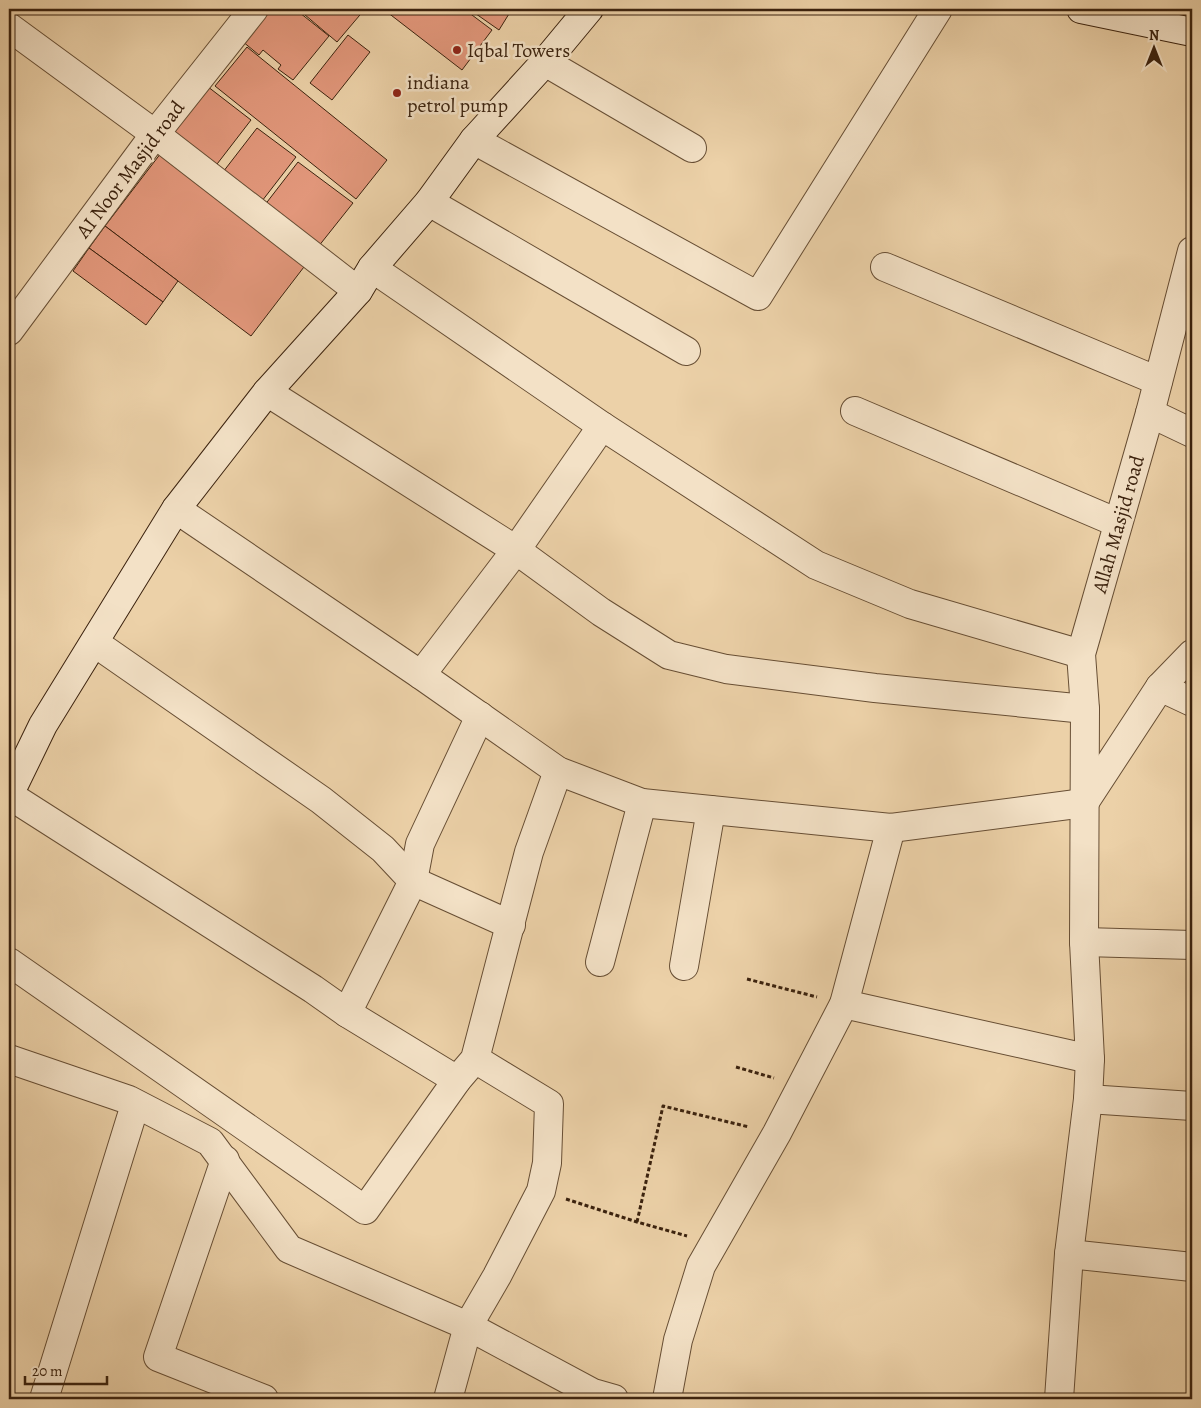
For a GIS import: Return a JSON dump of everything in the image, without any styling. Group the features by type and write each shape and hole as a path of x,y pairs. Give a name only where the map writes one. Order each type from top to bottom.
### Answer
{"street":[{"name":"AI Noor Masjid road","path":"9,331 18,300 155,134 254,9"},
{"path":"457,1080 347,1014 313,989 9,795 43,725 176,509 267,392 429,202 474,140 589,9"},
{"path":"474,140 758,296 938,9"},
{"path":"1081,9 1192,32"},
{"path":"9,28 155,134 365,279 602,426 816,565 910,604 1081,654"},
{"path":"544,62 692,148"},
{"path":"429,202 686,351"},
{"name":"Allah Masjid road","path":"1059,1399 1069,1254 1088,1099 1090,1059 1084,942 1085,710 1081,654 1150,413 1192,253"},
{"path":"885,267 1158,381"},
{"path":"267,392 516,550 601,612 669,655 726,669 835,683 1085,710"},
{"path":"855,411 1118,523"},
{"path":"1150,413 1192,433"},
{"path":"420,675 516,550 602,426"},
{"path":"176,509 558,771 642,803 891,828 1084,803 1160,687 1192,654"},
{"path":"95,643 321,800 383,849 413,881 511,925"},
{"path":"1160,687 1192,702"},
{"path":"347,1014 413,881 420,844 480,716"},
{"path":"9,962 365,1210 474,1059 529,852 558,771"},
{"path":"600,962 642,803"},
{"path":"684,966 711,810"},
{"path":"667,1399 678,1340 701,1266 777,1133 844,1004 891,828"},
{"path":"1084,942 1192,945"},
{"path":"844,1004 1090,1059"},
{"path":"9,1059 129,1100 135,1105 210,1142 289,1249 468,1326 593,1393 614,1399"},
{"path":"448,1399 468,1326 497,1276 541,1191 547,1163 549,1104 474,1059"},
{"path":"1088,1099 1192,1106"},
{"path":"44,1399 135,1105"},
{"path":"225,1160 158,1356 264,1399"},
{"path":"1069,1254 1192,1267"}],"path":[{"path":"747,979 844,1004"},
{"path":"736,1066 801,1086"},
{"path":"637,1222 663,1106 777,1133"},
{"path":"541,1191 637,1222 714,1243"}],"building":[{"path":"268,9 295,9 329,36 293,80 278,69 281,65 263,50 259,55 242,41"},
{"path":"298,9 365,9 337,42"},
{"name":"Iqbal Towers","path":"389,9 464,9 492,30 462,70 387,12"},
{"path":"469,9 512,9 499,30"},
{"path":"348,35 370,52 332,100 310,83"},
{"path":"247,47 387,160 356,199 215,86"},
{"path":"203,83 251,120 214,168 166,130"},
{"path":"257,128 296,157 262,201 223,172"},
{"path":"161,153 307,263 251,336 105,226"},
{"path":"298,162 353,203 318,247 264,206"},
{"path":"105,226 178,281 163,302 89,248"},
{"path":"89,248 163,302 146,325 73,271"}],"place":[{"name":"Iqbal Towers","path":"457,50"},
{"name":"indiana petrol pump","path":"397,93"}]}
